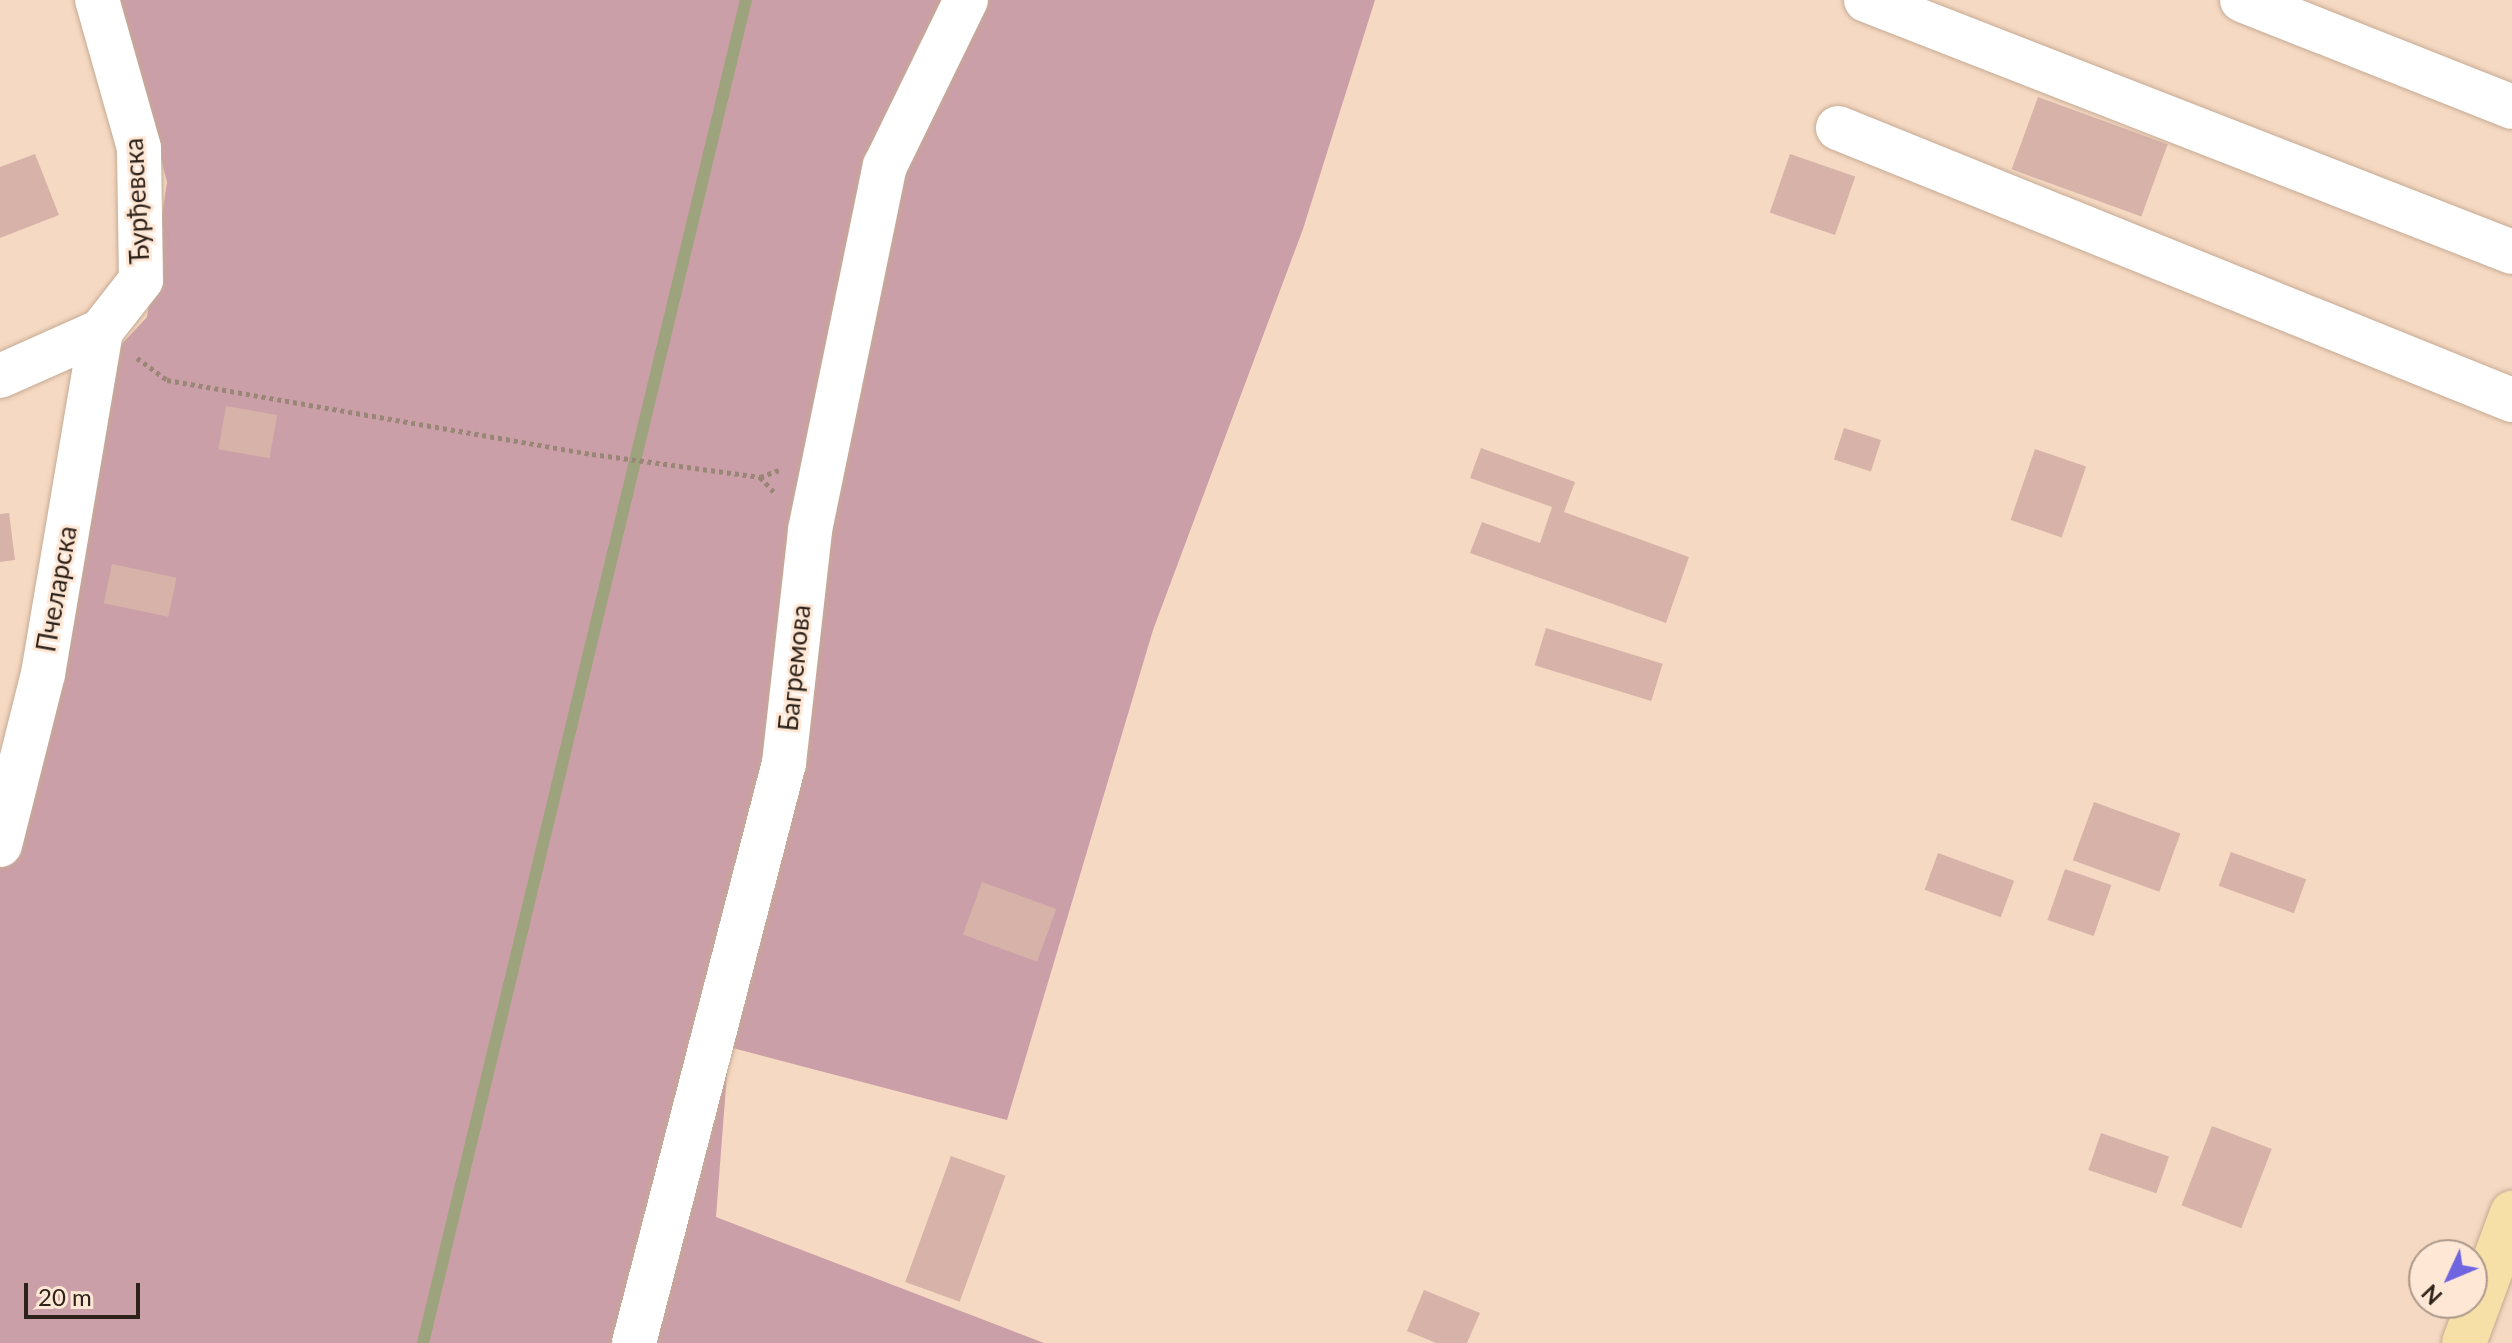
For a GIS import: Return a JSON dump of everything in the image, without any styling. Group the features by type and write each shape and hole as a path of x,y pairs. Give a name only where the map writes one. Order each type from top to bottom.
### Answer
{"main road":[{"path":"2464,1343 2512,1213"}],"street":[{"name":"Ђурђевска","path":"0,376 101,331 141,280 139,148 97,0"},
{"name":"Багремова","path":"634,1343 784,763 810,530 829,450 885,166 966,0"},
{"path":"1866,0 2512,252"},
{"path":"2242,0 2512,107"},
{"path":"1838,128 2512,400"},
{"name":"Пчеларска","path":"0,845 43,674 101,331"}],"path":[{"path":"101,331 167,380 609,456 760,477 829,450"}],"shaded area":[{"path":"118,0 1375,0 1303,229 1153,630 1007,1120 729,1047 716,1217 1044,1343 0,1343 0,846 108,359 147,317 167,182"}],"building":[{"path":"2038,97 2168,144 2141,217 2012,169"},
{"path":"35,154 59,215 0,238 0,167"},
{"path":"1790,154 1855,176 1835,235 1770,213"},
{"path":"226,406 277,415 270,458 218,449"},
{"path":"1844,428 1881,440 1871,471 1834,459"},
{"path":"1481,448 1575,482 1564,512 1689,557 1666,623 1470,553 1482,522 1540,543 1552,507 1470,478"},
{"path":"2035,449 2086,467 2062,537 2011,520"},
{"path":"9,513 15,560 0,562 0,514"},
{"path":"112,564 177,578 168,617 104,603"},
{"path":"1546,628 1663,664 1651,701 1535,665"},
{"path":"2094,802 2180,833 2159,892 2073,860"},
{"path":"2231,852 2306,879 2294,913 2219,886"},
{"path":"1938,853 2014,881 2001,917 1925,890"},
{"path":"2065,869 2111,885 2094,936 2047,920"},
{"path":"982,882 1056,909 1037,962 963,935"},
{"path":"2212,1126 2272,1149 2241,1228 2182,1205"},
{"path":"2101,1133 2169,1156 2156,1193 2088,1170"},
{"path":"951,1156 1006,1176 960,1302 905,1282"},
{"path":"1424,1290 1480,1313 1467,1343 1436,1343 1407,1331"}],"waterway":[{"path":"423,1343 746,0"}]}
